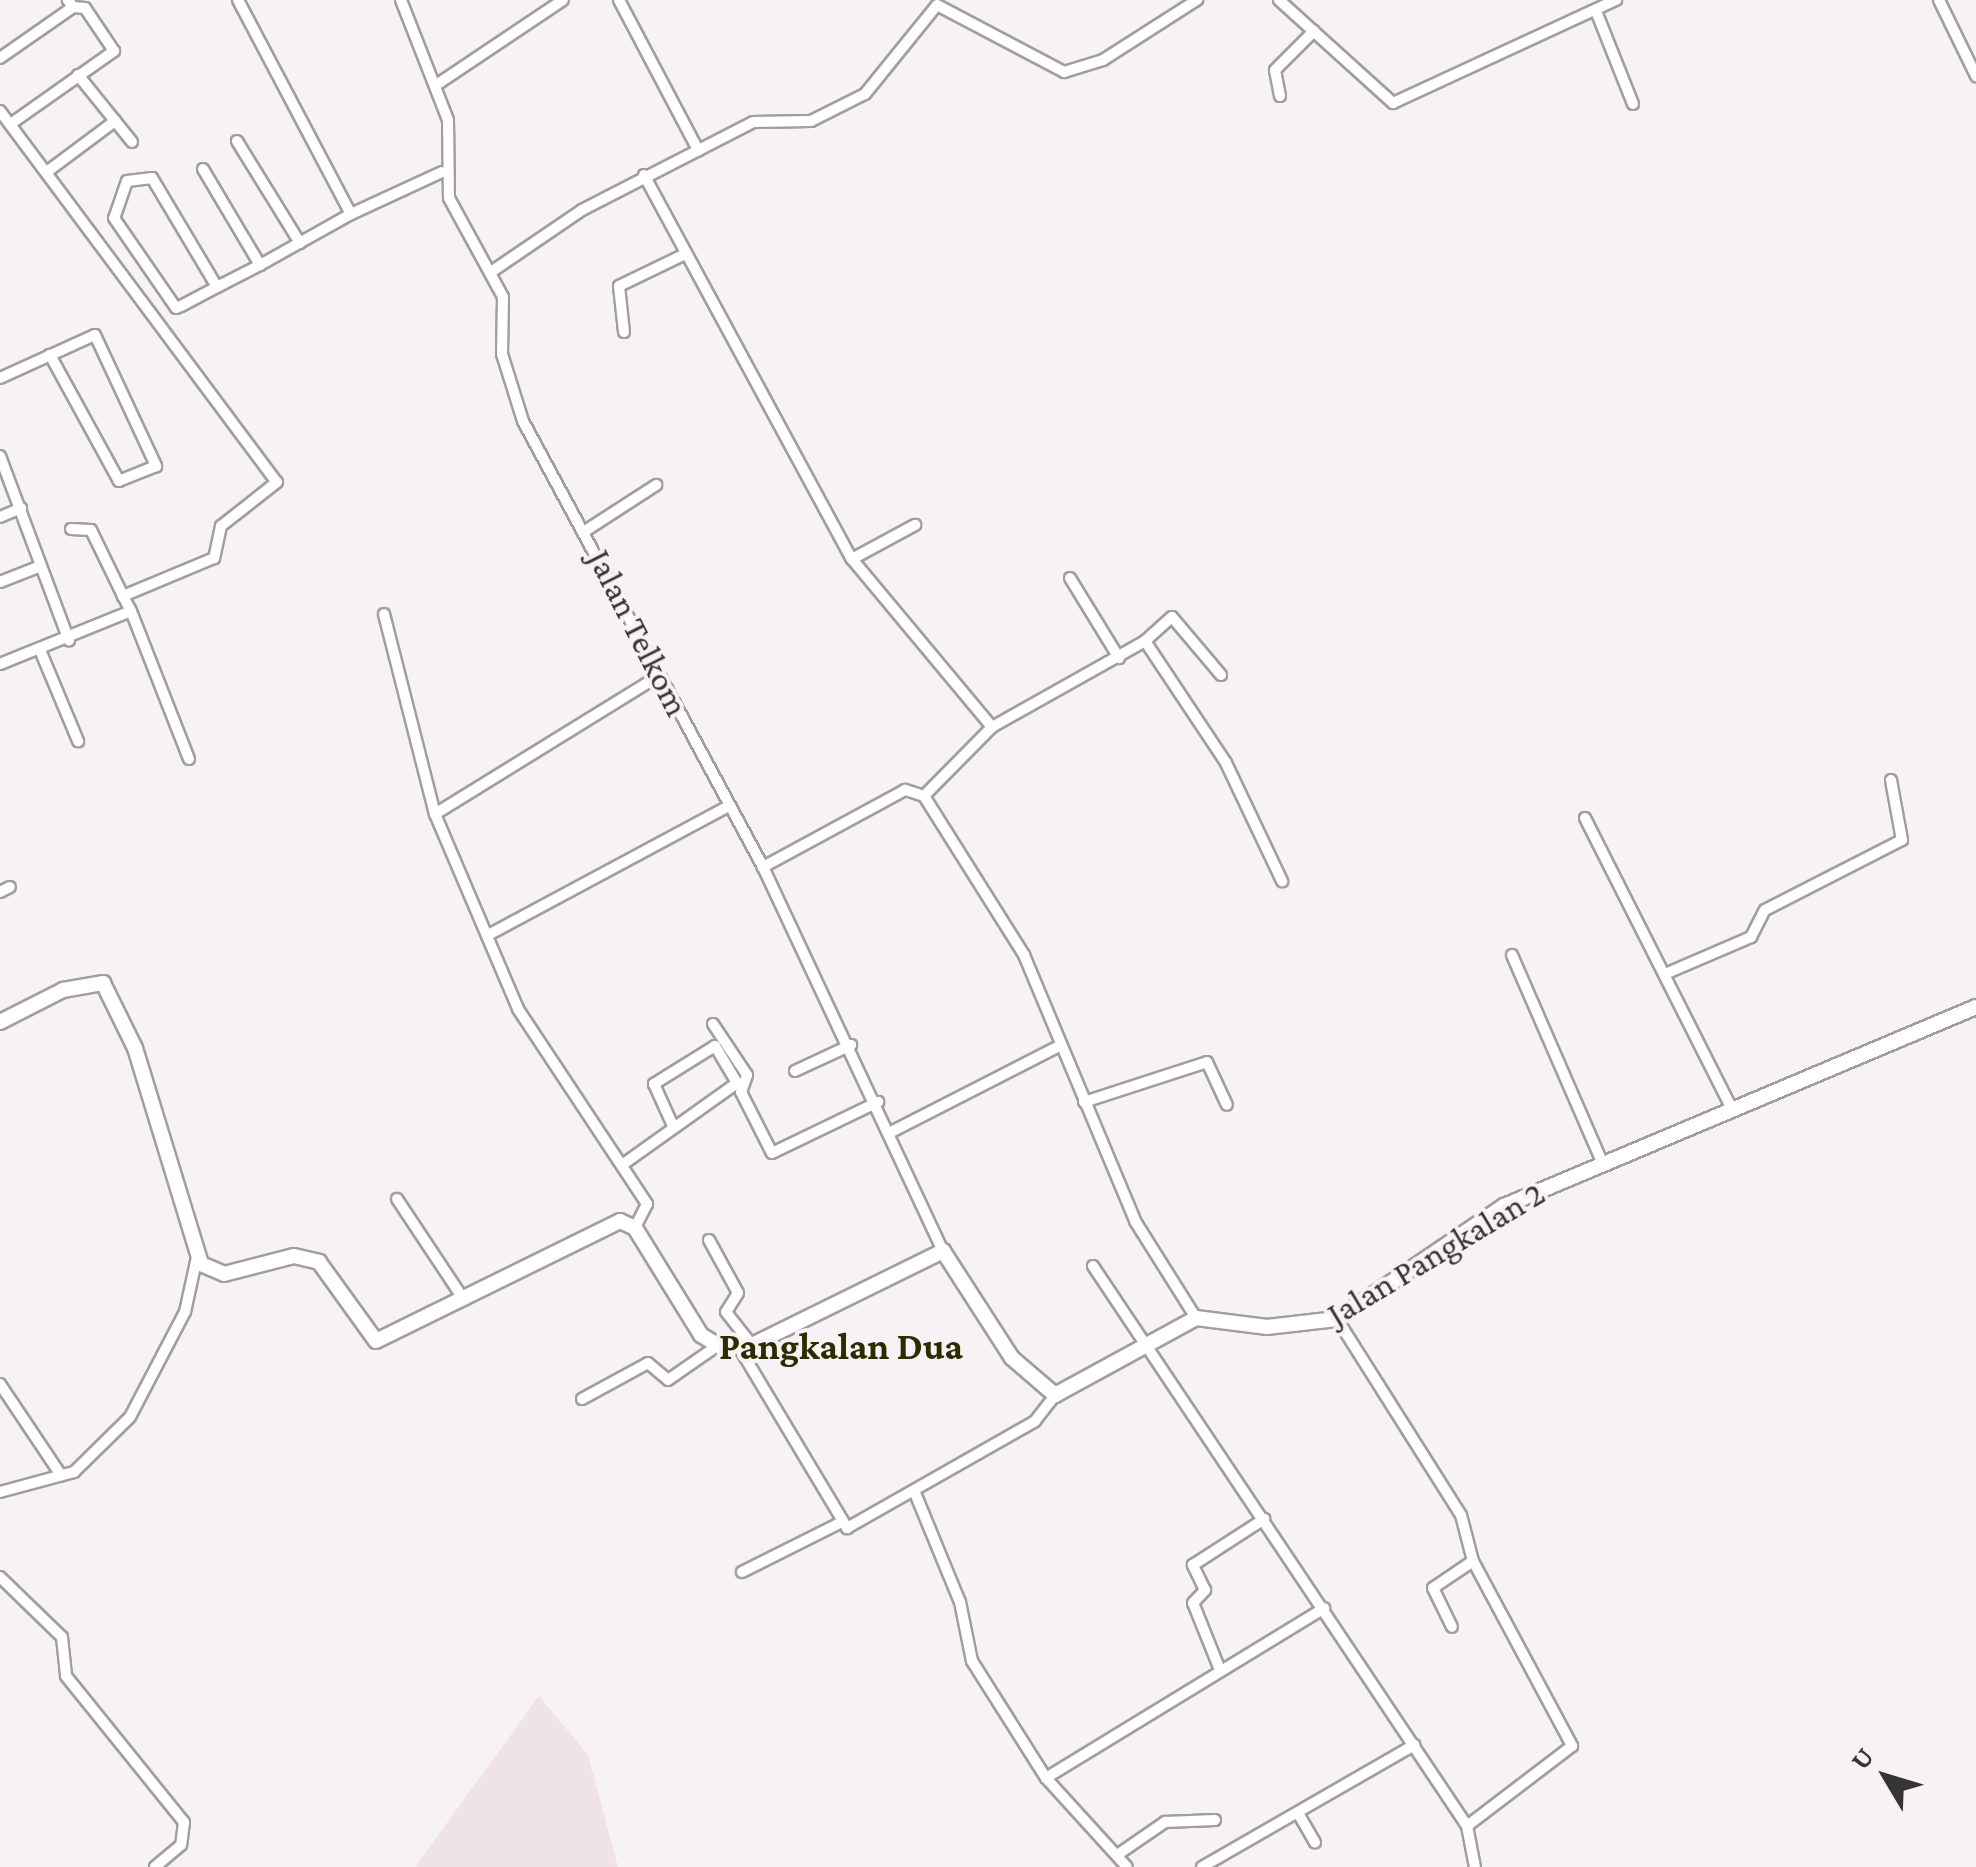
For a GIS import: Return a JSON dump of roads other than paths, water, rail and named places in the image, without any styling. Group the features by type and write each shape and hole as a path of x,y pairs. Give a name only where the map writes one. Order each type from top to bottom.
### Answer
{"street":[{"path":"238,0 351,214"},
{"path":"217,288 152,178 127,182 114,218 166,304 176,308 217,288 260,265 351,214 442,172 450,138 439,84 401,0"},
{"path":"439,84 563,0"},
{"path":"619,0 698,150"},
{"path":"491,272 644,175 752,122 811,121 865,94 937,5 1052,68 1104,60 1197,0"},
{"path":"1279,0 1393,103 1616,0"},
{"path":"1939,0 1976,76"},
{"path":"0,58 70,4 86,8 115,46 12,123"},
{"path":"1596,11 1633,104"},
{"path":"1280,96 1275,70 1314,32"},
{"path":"78,75 132,142"},
{"path":"1,108 277,484 221,526 214,558 123,596"},
{"path":"48,171 116,121"},
{"path":"237,140 300,243"},
{"path":"204,170 260,265"},
{"name":"Jalan Telkom","path":"442,172 502,297 510,388 852,1045 893,1130 943,1251"},
{"path":"644,175 681,256 852,559 992,727"},
{"path":"624,332 619,286 681,256"},
{"path":"0,378 50,355 98,337 156,466 119,481 50,355"},
{"path":"0,456 68,641"},
{"path":"585,531 656,485"},
{"path":"0,516 21,508"},
{"path":"852,559 916,525"},
{"path":"71,529 91,530 130,611 189,759"},
{"path":"0,582 38,568"},
{"path":"1070,578 1120,658"},
{"path":"0,664 68,641 130,611"},
{"path":"384,614 435,814 544,1055 647,1204 635,1228"},
{"path":"924,796 992,727 1049,688 1120,658 1172,618 1220,676"},
{"path":"1145,641 1226,763 1282,881"},
{"path":"40,650 78,741"},
{"path":"435,814 660,675"},
{"path":"1665,974 1757,934 1765,910 1902,840 1891,780"},
{"path":"742,1572 838,1524 854,1527 915,1494 1035,1421 1056,1395 1196,1318 1134,1220 1057,1047 1024,955 924,796 906,790 763,868"},
{"path":"490,934 729,806"},
{"path":"1585,818 1731,1108"},
{"path":"1512,955 1602,1162"},
{"path":"0,1022 86,982 108,989 144,1074 197,1257 184,1312 138,1404 94,1457 61,1475 0,1492"},
{"name":"Jalan Pangkalan 2","path":"1196,1318 1267,1327 1337,1319 1471,1225 1602,1162 1976,1006"},
{"path":"713,1024 747,1075 741,1092 772,1153 878,1102"},
{"path":"795,1070 852,1045"},
{"path":"622,1165 674,1128 737,1083 715,1046 654,1084 674,1128"},
{"path":"893,1130 1057,1047"},
{"path":"1084,1102 1207,1062 1227,1105"},
{"path":"397,1200 465,1301"},
{"path":"197,1257 224,1274 294,1256 319,1262 376,1342 465,1301 613,1222 635,1228 717,1346"},
{"path":"708,1240 738,1293 726,1312 838,1524"},
{"path":"582,1399 648,1363 668,1380 717,1346 746,1347 943,1251 1012,1358 1056,1395"},
{"path":"1093,1266 1141,1349 1264,1519 1467,1826 1475,1867"},
{"path":"1337,1319 1455,1500 1473,1561 1572,1746 1467,1826"},
{"path":"0,1384 61,1475"},
{"path":"915,1494 960,1602 972,1661 1046,1778 1120,1854 1127,1867"},
{"path":"1220,1670 1193,1602 1205,1590 1193,1565 1264,1519"},
{"path":"1452,1627 1433,1588 1473,1561"},
{"path":"0,1577 62,1637 66,1676 184,1822 180,1845 155,1867"},
{"path":"1046,1778 1324,1608"},
{"path":"1202,1867 1414,1745"},
{"path":"1298,1813 1315,1842"},
{"path":"1120,1854 1165,1822 1215,1820"}],"district":[{"name":"Pangkalan Dua","path":"841,1347"}]}
